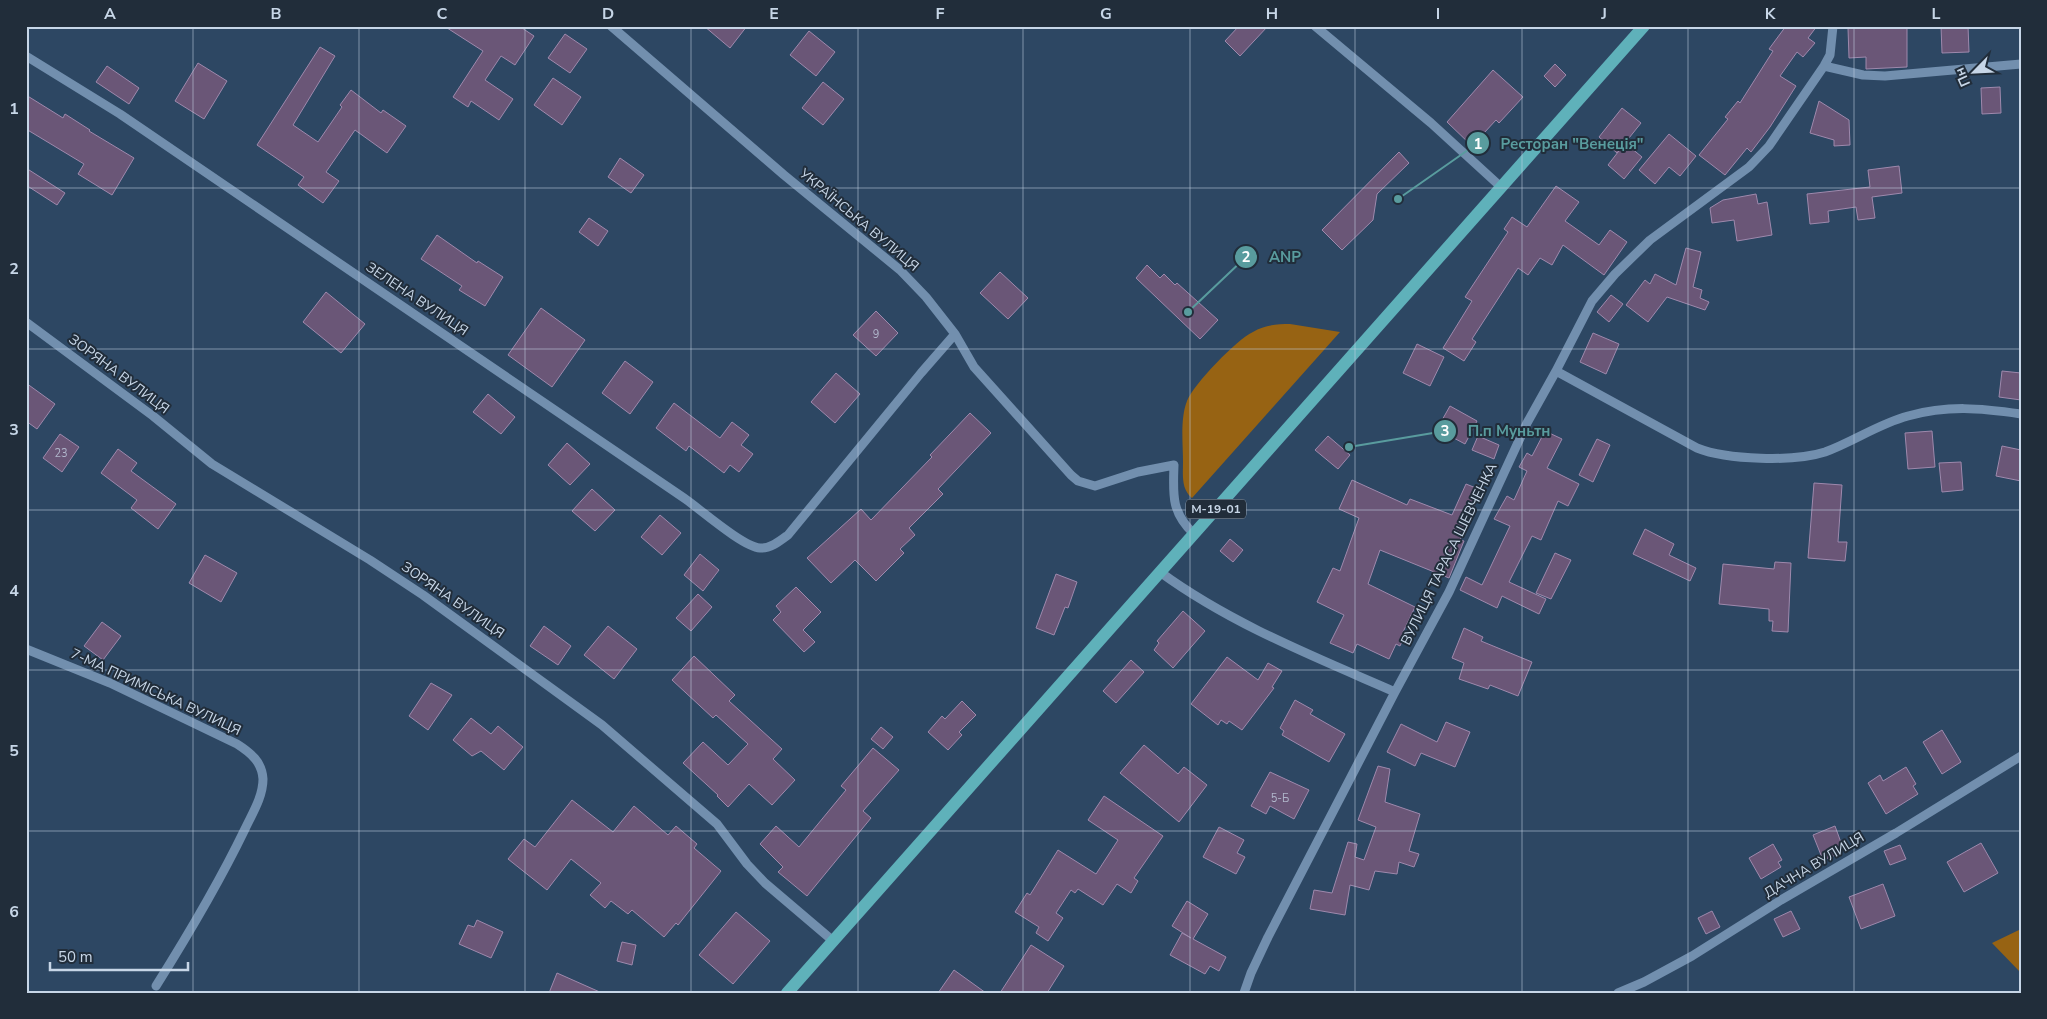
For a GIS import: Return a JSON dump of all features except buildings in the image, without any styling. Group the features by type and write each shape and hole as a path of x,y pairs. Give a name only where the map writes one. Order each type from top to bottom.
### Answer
{"main road":[{"name":"М-19-01","path":"791,991 832,940 1644,26"}],"street":[{"name":"УКРАЇНСЬКА ВУЛИЦЯ","path":"611,26 777,169 900,270 926,297 955,334 974,367 1022,418 1058,462 1078,481 1096,486 1138,472 1174,465 1174,500 1176,509 1184,524 1194,534"},
{"path":"1316,26 1431,123 1501,188"},
{"name":"ВУЛИЦЯ ТАРАСА ШЕВЧЕНКА","path":"1244,993 1268,937 1453,584 1527,423 1586,312 1600,291 1650,240 1756,160 1772,142 1830,55 1833,26"},
{"name":"ЗЕЛЕНА ВУЛИЦЯ","path":"26,56 120,114 754,547 767,548 780,541 791,531 955,334"},
{"path":"1824,66 1863,75 1885,76 2021,64"},
{"name":"ЗОРЯНА ВУЛИЦЯ","path":"26,322 153,416 212,464 423,594 602,725 717,824 747,864 765,883 832,940"},
{"path":"1556,371 1697,448 1718,454 1742,457 1790,457 1823,452 1889,422 1940,410 1964,408 2021,414"},
{"path":"1160,572 1192,594 1277,639 1395,692"},
{"name":"7-МА ПРИМІСЬКА ВУЛИЦЯ","path":"26,649 110,683 237,744 252,755 262,769 263,778 260,795 239,841 194,925 156,986"},
{"name":"ДАЧНА ВУЛИЦЯ","path":"1618,993 1644,982 1692,956 1796,891 1896,833 2021,756"}],"shaded area":[{"path":"1290,324 1340,332 1192,498 1188,494 1183,482 1183,415 1187,401 1198,384 1216,363 1246,336 1266,326"},
{"path":"2021,929 2021,973 1992,943"}],"place":[{"name":"Ресторан \"Венеція\"","path":"1398,199"},
{"name":"ANP","path":"1188,312"},
{"name":"П.п Муньтн","path":"1349,447"}]}
